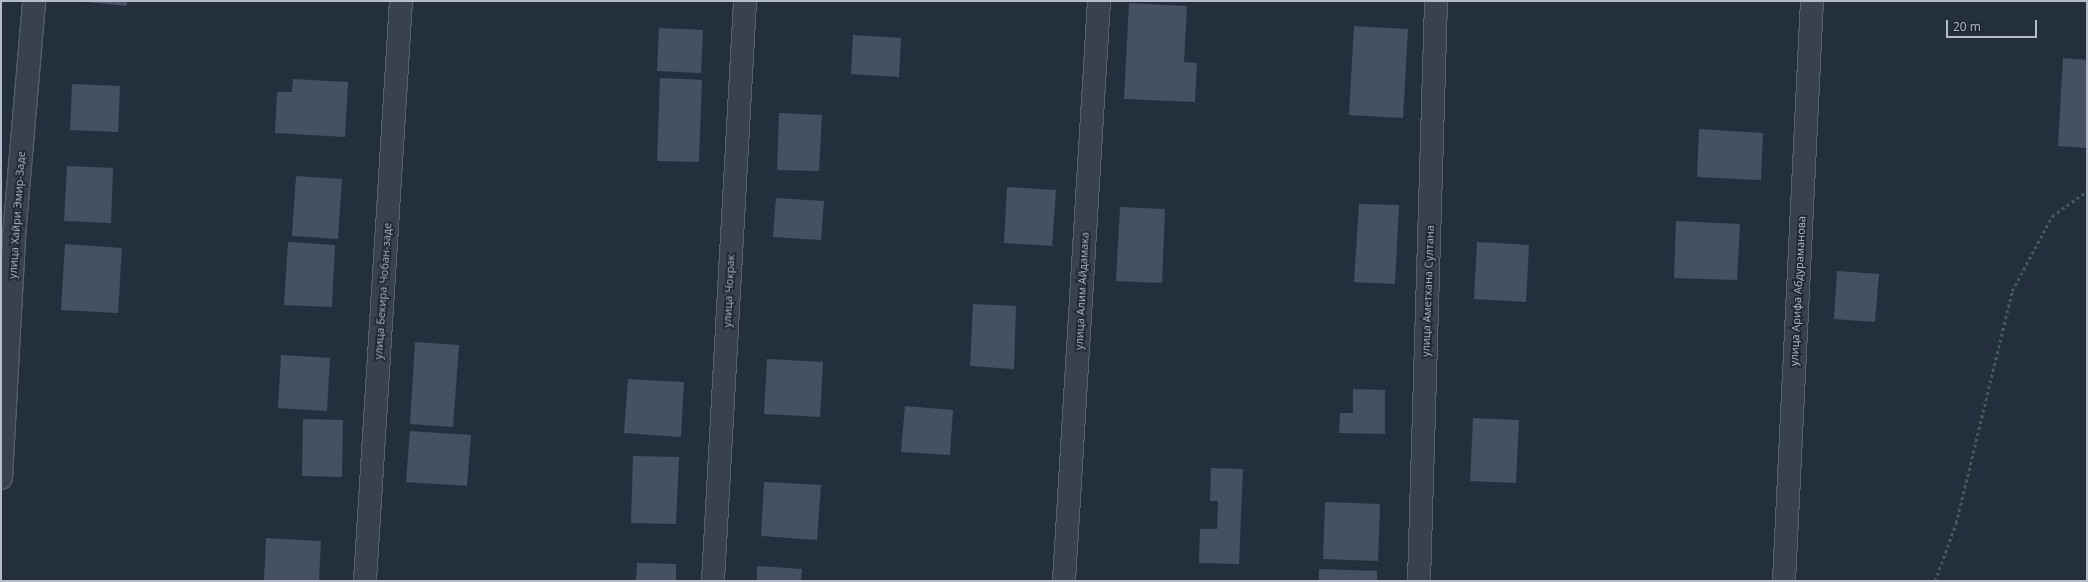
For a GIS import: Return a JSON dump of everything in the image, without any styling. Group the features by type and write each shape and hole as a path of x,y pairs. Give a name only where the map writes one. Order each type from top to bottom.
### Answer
{"street":[{"name":"улица Хайри Эмир-Заде","path":"1,478 14,236 34,1"},
{"name":"улица Бекира Чобан-заде","path":"365,581 402,1"},
{"name":"улица Чокрак","path":"713,581 745,1"},
{"name":"улица Алим Айдамака","path":"1064,581 1099,1"},
{"name":"улица Аметхана Султана","path":"1419,581 1436,1"},
{"name":"улица Арифа Абдураманова","path":"1784,581 1812,1"}],"path":[{"path":"1935,581 1956,523 2012,291 2052,216 2087,191"}],"building":[{"path":"76,1 127,1 127,6"},
{"path":"1129,3 1187,6 1184,62 1197,63 1195,102 1124,99"},
{"path":"1354,26 1408,29 1403,118 1349,115"},
{"path":"659,28 703,30 701,73 657,71"},
{"path":"853,35 901,38 899,77 851,74"},
{"path":"2063,58 2087,60 2087,148 2058,146"},
{"path":"660,78 702,80 699,162 657,161"},
{"path":"293,79 348,82 345,137 275,133 277,92 292,92"},
{"path":"72,84 120,86 118,132 70,130"},
{"path":"779,113 822,115 819,171 777,170"},
{"path":"1699,129 1763,133 1761,180 1697,177"},
{"path":"67,166 113,168 111,223 64,221"},
{"path":"296,176 342,179 338,239 292,236"},
{"path":"1007,187 1056,190 1052,246 1004,243"},
{"path":"776,198 824,201 821,240 773,237"},
{"path":"1359,204 1399,205 1395,284 1354,282"},
{"path":"1120,207 1165,209 1162,283 1116,281"},
{"path":"1676,221 1740,224 1737,280 1674,278"},
{"path":"288,242 335,245 332,307 284,305"},
{"path":"1477,242 1529,245 1526,302 1474,299"},
{"path":"65,244 122,248 118,313 61,310"},
{"path":"1837,271 1879,274 1875,322 1834,319"},
{"path":"973,304 1016,306 1014,369 970,366"},
{"path":"415,342 459,345 453,427 410,424"},
{"path":"281,355 330,358 327,411 278,408"},
{"path":"767,359 823,362 820,417 764,414"},
{"path":"628,379 684,382 681,437 624,433"},
{"path":"1353,389 1385,390 1385,434 1339,433 1340,413 1353,413"},
{"path":"905,406 953,410 950,455 901,452"},
{"path":"1473,418 1519,420 1516,483 1470,481"},
{"path":"303,419 343,420 342,477 302,476"},
{"path":"410,431 471,435 467,486 406,482"},
{"path":"633,456 679,457 676,524 631,523"},
{"path":"1211,468 1243,469 1239,564 1199,563 1200,529 1217,529 1218,501 1210,501"},
{"path":"764,482 821,485 817,540 761,536"},
{"path":"1325,502 1380,504 1378,561 1323,559"},
{"path":"266,538 321,541 319,581 264,581"},
{"path":"637,563 676,564 676,581 636,581"},
{"path":"757,566 802,569 801,581 757,581"},
{"path":"1319,569 1377,571 1377,581 1319,581"}]}
